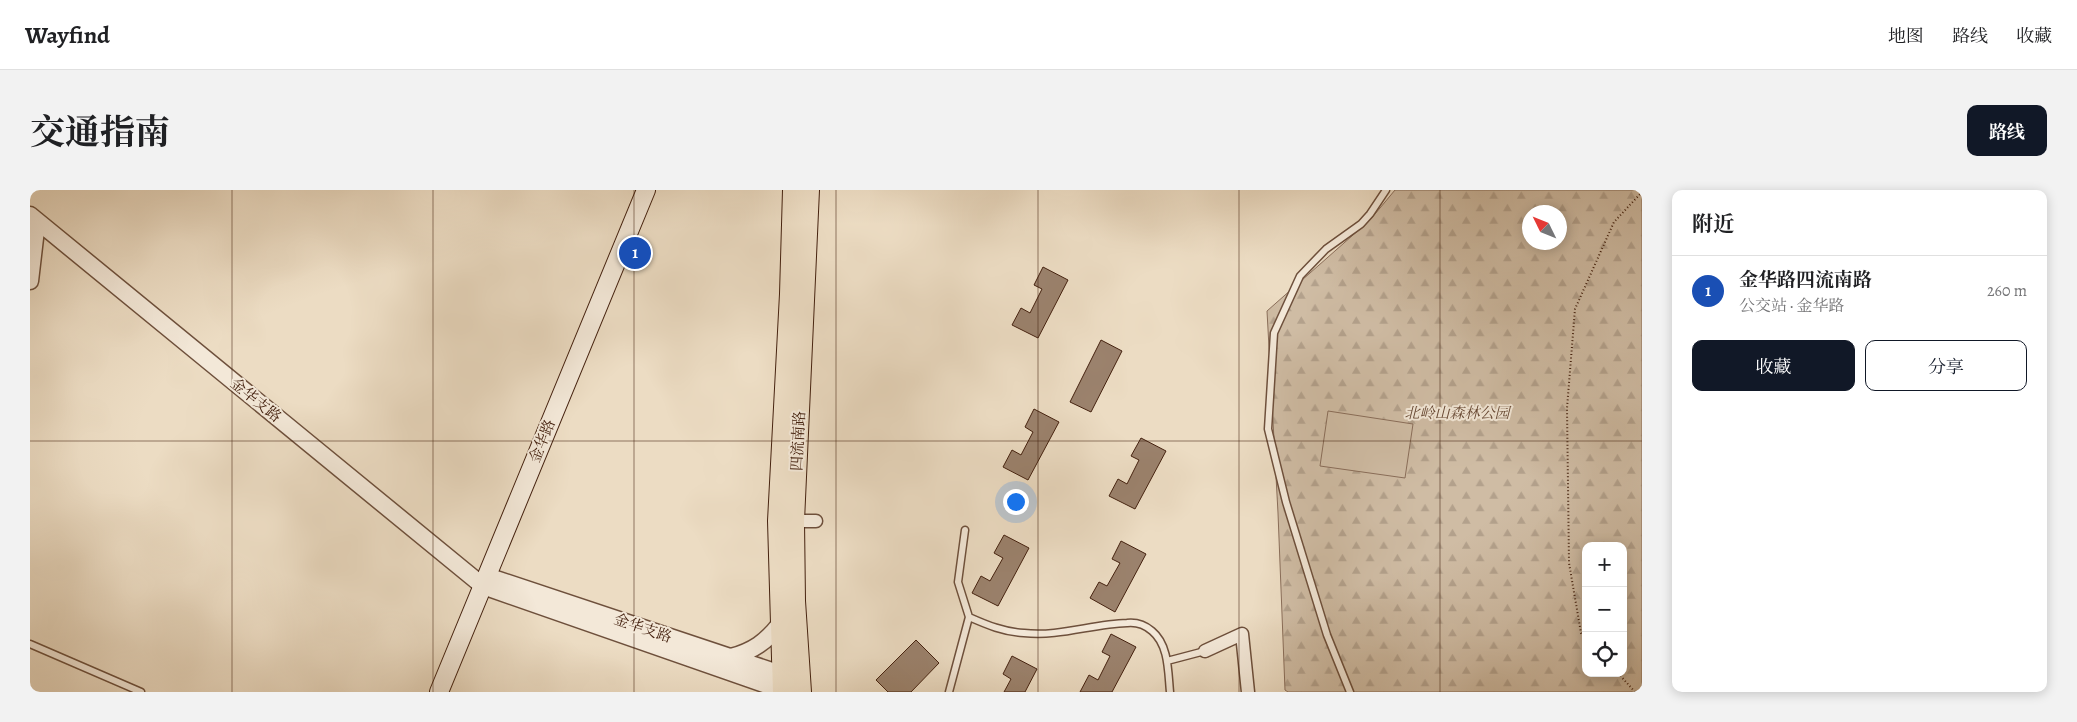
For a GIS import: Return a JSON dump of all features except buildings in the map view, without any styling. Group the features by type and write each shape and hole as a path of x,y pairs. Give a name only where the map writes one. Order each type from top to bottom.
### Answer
{"main road":[{"name":"金华路","path":"439,692 646,190"},
{"name":"四流南路","path":"789,687 786,521 792,190"},
{"name":"四流南路","path":"789,687 780,624 809,190"}],"street":[{"name":"金华支路","path":"32,221 485,581 731,658 789,687"},
{"path":"30,281 32,221"},
{"path":"786,521 816,521"},
{"path":"485,581 789,687"},
{"path":"731,658 756,648 780,624"},
{"path":"1205,651 1242,634 1248,692"}],"lane":[{"path":"1350,692 1327,635 1286,502 1268,429 1274,333 1300,276 1326,249 1360,224 1370,214 1386,190"},
{"path":"949,692 969,617 958,582 965,530"},
{"path":"969,617 994,628 1024,634 1048,634 1128,622 1142,625 1153,632 1167,661 1170,692"},
{"path":"30,644 141,692"},
{"path":"1167,661 1205,651"}],"path":[{"path":"1582,634 1569,563 1567,408 1575,309 1614,222 1642,192"},
{"path":"1622,677 1635,692"}],"green space":[{"name":"北岭山森林公园","path":"1395,190 1642,190 1642,692 1288,692 1285,690 1267,311 1370,220"},
{"path":"1328,411 1413,424 1405,478 1320,466"}],"place":[{"name":"金华路四流南路","path":"635,253"}]}
